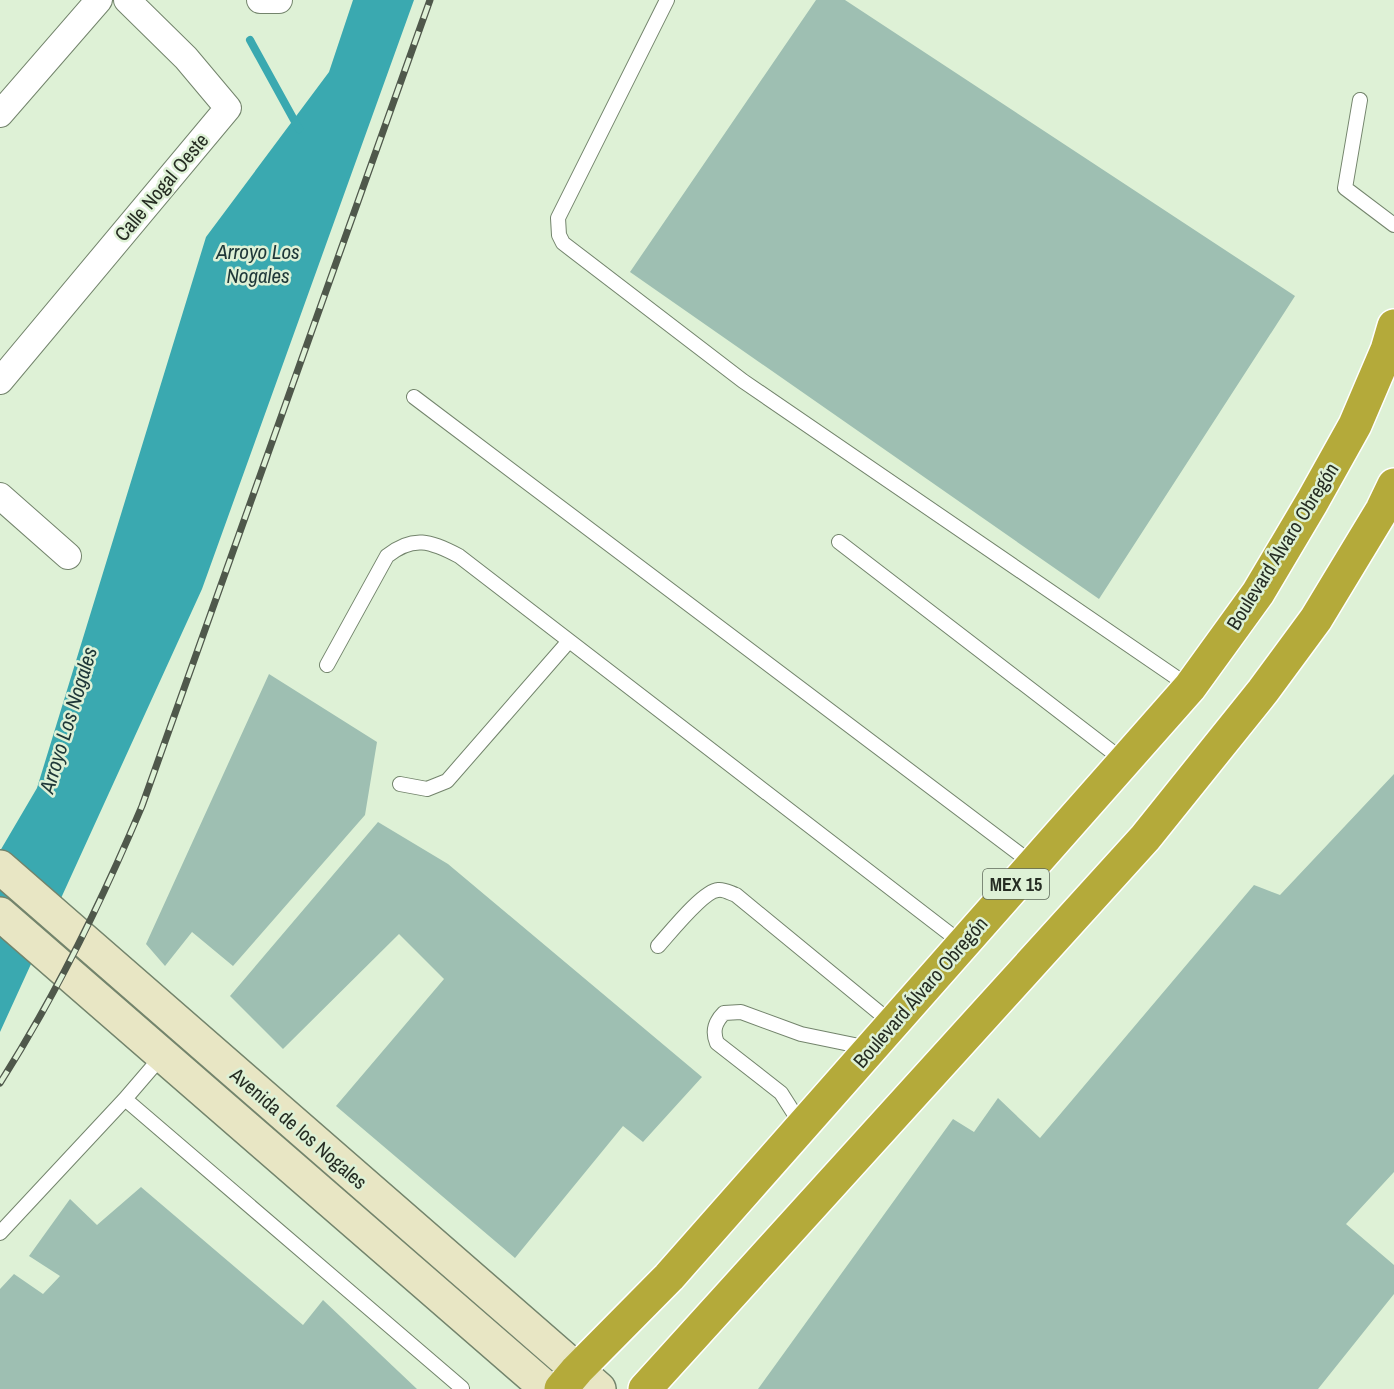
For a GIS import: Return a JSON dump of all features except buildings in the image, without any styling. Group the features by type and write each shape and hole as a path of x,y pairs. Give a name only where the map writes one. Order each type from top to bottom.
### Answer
{"highway":[{"name":"Boulevard Álvaro Obregón","path":"579,1383 669,1277 1190,687 1258,593 1312,502 1355,425 1388,350 1394,326"},
{"path":"645,1389 1145,838 1263,691 1316,619 1390,504"}],"main road":[{"name":"Avenida de los Nogales","path":"0,867 579,1383"},
{"name":"Avenida de los Nogales","path":"0,914 547,1389"}],"street":[{"path":"0,114 99,0"},
{"name":"Calle Nogal Oeste","path":"0,381 228,108 186,58 127,0"},
{"path":"260,0 278,0"},
{"path":"0,496 68,556"}],"lane":[{"path":"667,0 558,218 559,235 563,243 743,381 1190,687"},
{"path":"1360,100 1345,188 1394,225"},
{"path":"414,397 1034,864"},
{"path":"327,665 380,565 393,551 410,542 440,546 459,556 963,944"},
{"path":"839,542 1124,761"},
{"path":"400,784 427,789 447,781 569,641"},
{"path":"658,946 706,896 718,890 725,890 736,895 893,1024"},
{"path":"802,1126 781,1093 717,1043 714,1035 719,1018 724,1013 741,1012 801,1034 871,1048"},
{"path":"0,1233 162,1056"},
{"path":"125,1099 462,1388"}],"water":[{"name":"Arroyo Los Nogales","path":"353,0 414,0 202,589 0,1032 0,851 37,788 206,237 329,72"}],"waterway":[{"path":"250,40 299,129"}],"railway":[{"path":"0,1083 77,948 142,806 430,0"}]}
